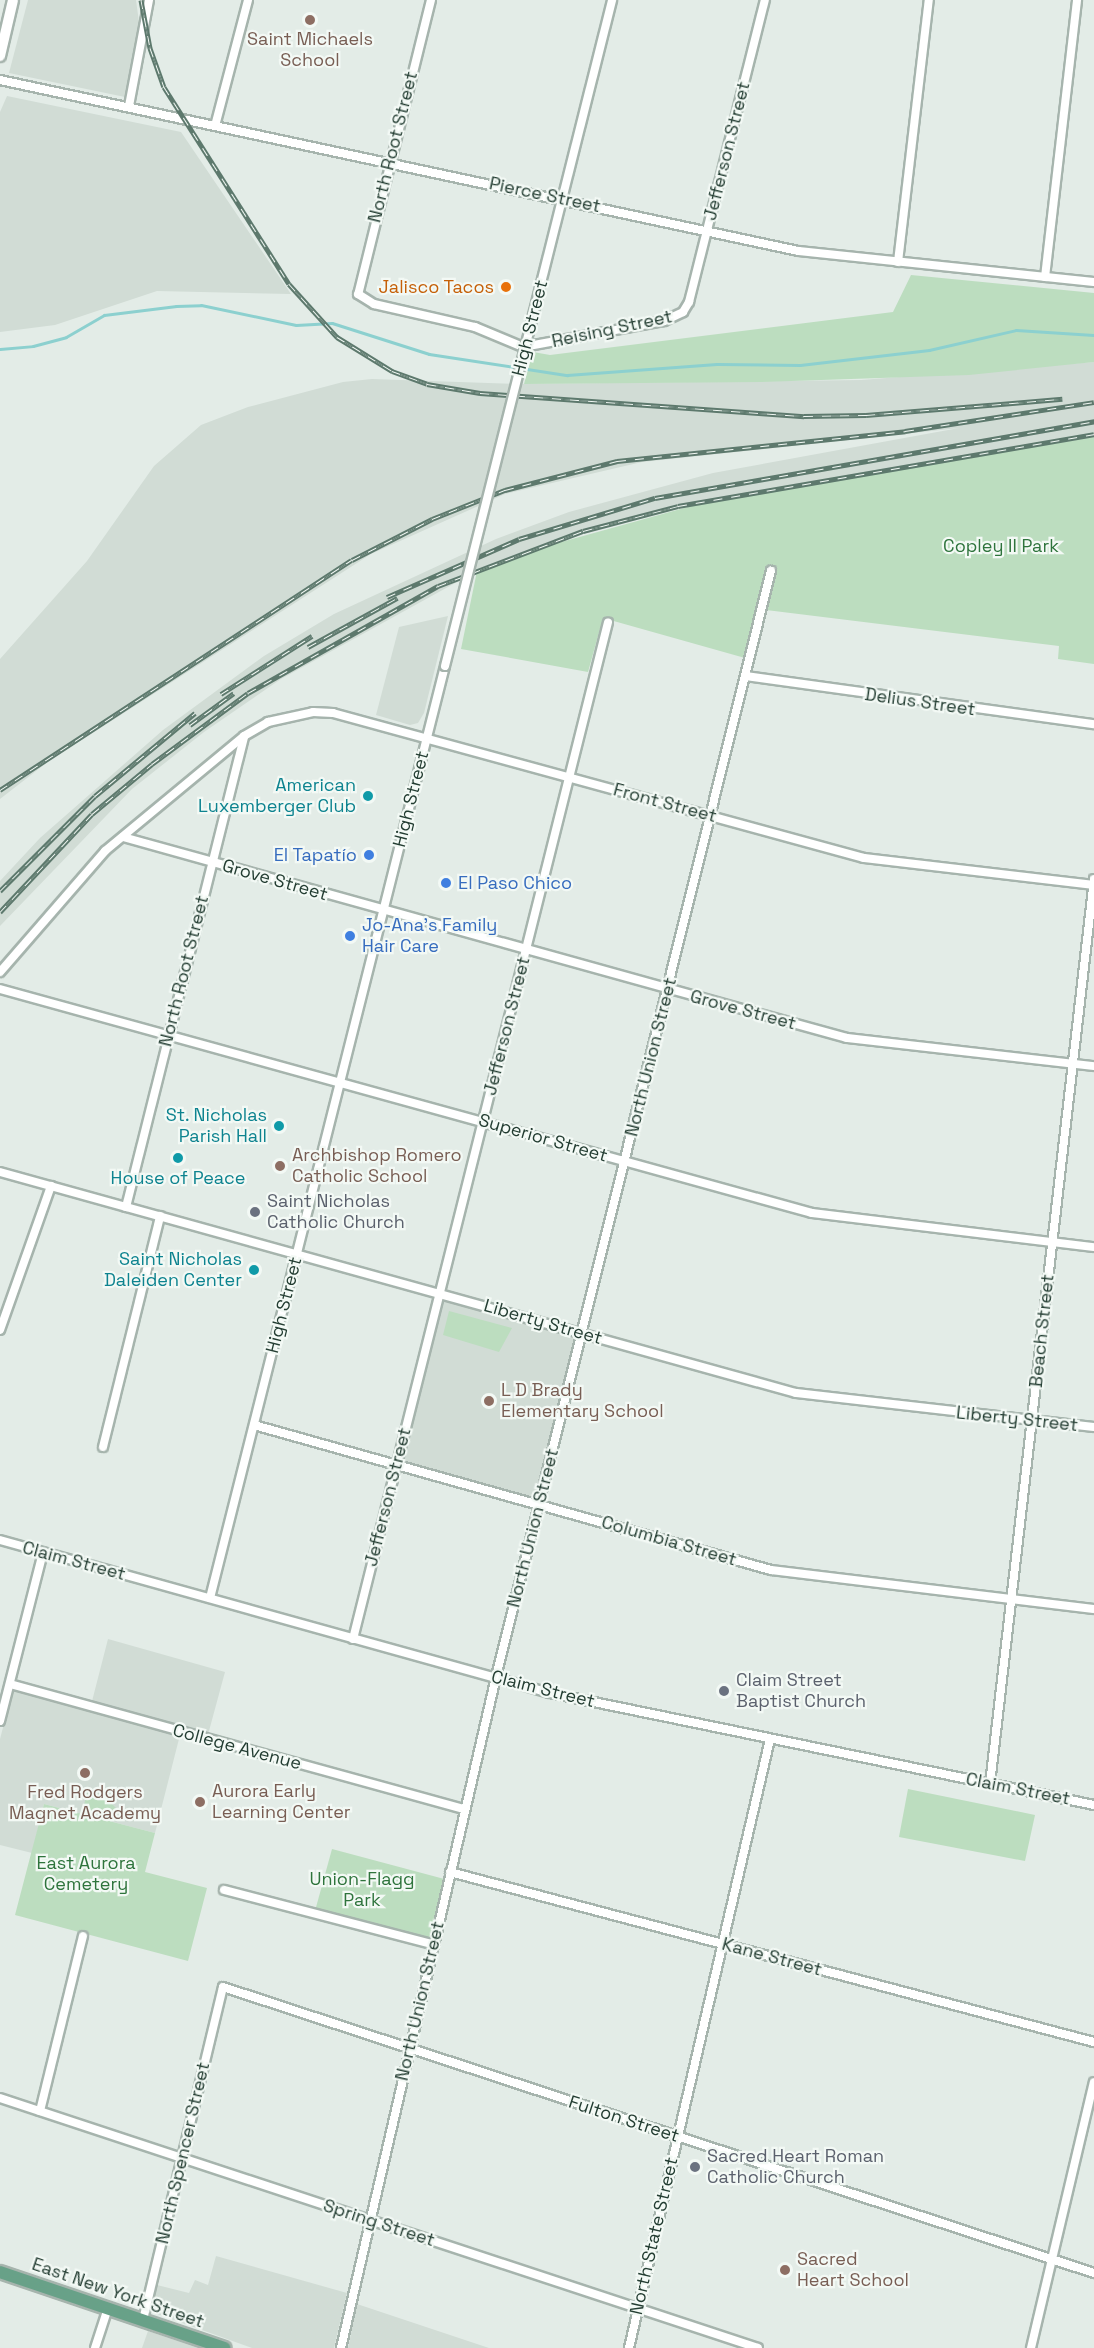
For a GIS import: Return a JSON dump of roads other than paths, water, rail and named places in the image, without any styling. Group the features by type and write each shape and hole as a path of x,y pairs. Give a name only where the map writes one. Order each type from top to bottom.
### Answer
{"main road":[{"path":"0,56 13,0"},
{"name":"East New York Street","path":"0,2272 224,2348"}],"street":[{"path":"129,106 149,0"},
{"path":"215,126 248,0"},
{"name":"North Root Street","path":"358,294 430,0"},
{"name":"High Street","path":"210,1598 612,0"},
{"name":"Jefferson Street","path":"689,302 765,0"},
{"path":"898,262 929,0"},
{"path":"1045,277 1077,0"},
{"name":"Pierce Street","path":"0,80 798,251 1094,282"},
{"name":"Reising Street","path":"358,294 374,304 475,327 523,347 675,319 689,302"},
{"name":"North Union Street","path":"341,2348 464,1809 771,571"},
{"name":"Jefferson Street","path":"352,1638 608,622"},
{"name":"Delius Street","path":"746,676 1094,724"},
{"name":"Front Street","path":"0,972 105,850 244,736 268,722 313,712 333,713 864,858 1094,885"},
{"name":"North Root Street","path":"126,1207 244,736"},
{"name":"Grove Street","path":"123,837 847,1038 1094,1066"},
{"name":"Beach Street","path":"990,1784 1094,879"},
{"name":"Superior Street","path":"0,989 823,1215 1094,1247"},
{"name":"Liberty Street","path":"0,1172 796,1393 1094,1427"},
{"path":"0,1330 51,1186"},
{"path":"103,1447 160,1216"},
{"name":"Columbia Street","path":"254,1425 788,1573 1094,1609"},
{"name":"Claim Street","path":"0,1541 561,1696 1094,1804"},
{"path":"0,1721 43,1552"},
{"name":"College Avenue","path":"10,1684 464,1809"},
{"name":"North State Street","path":"629,2348 770,1739"},
{"name":"Kane Street","path":"450,1872 1094,2042"},
{"path":"224,1890 432,1944"},
{"path":"40,2111 83,1936"},
{"name":"Fulton Street","path":"223,1987 1094,2273"},
{"name":"North Spencer Street","path":"143,2320 223,1987"},
{"path":"1031,2348 1094,2082"},
{"name":"Spring Street","path":"0,2098 758,2348"},
{"path":"95,2348 108,2308"}],"waterway":[{"path":"0,349 33,346 66,337 104,315 201,305 296,325 332,323 429,354 567,375 717,364 800,365 929,350 1016,330 1094,335"}],"railway":[{"path":"141,0 150,48 164,87 289,284 337,337 392,371 427,384 480,393 804,416 866,415 1062,399"},
{"path":"0,790 352,560 432,519 505,490 617,461 905,431 1094,402"},
{"path":"387,597 519,539 655,498 1094,421"},
{"path":"0,912 92,814 152,764 248,693 438,586 583,531 678,506 1094,434"},
{"path":"308,647 397,598"},
{"path":"221,694 312,636"},
{"path":"190,725 234,693"},
{"path":"0,891 95,796 195,713"}],"place":[{"name":"Saint Michaels School","path":"310,20"},
{"name":"Jalisco Tacos","path":"506,287"},
{"name":"American Luxemberger Club","path":"368,796"},
{"name":"El Tapatío","path":"369,855"},
{"name":"El Paso Chico","path":"446,883"},
{"name":"Jo-Ana's Family Hair Care","path":"350,936"},
{"name":"St. Nicholas Parish Hall","path":"279,1126"},
{"name":"House of Peace","path":"178,1158"},
{"name":"Archbishop Romero Catholic School","path":"280,1166"},
{"name":"Saint Nicholas Catholic Church","path":"255,1212"},
{"name":"Saint Nicholas Daleiden Center","path":"254,1270"},
{"name":"L D Brady Elementary School","path":"489,1401"},
{"name":"Claim Street Baptist Church","path":"724,1691"},
{"name":"Fred Rodgers Magnet Academy","path":"85,1773"},
{"name":"Aurora Early Learning Center","path":"200,1802"},
{"name":"Sacred Heart Roman Catholic Church","path":"695,2167"},
{"name":"Sacred Heart School","path":"785,2270"}],"park label":[{"name":"Copley II Park","path":"1001,546"},
{"name":"East Aurora Cemetery","path":"86,1874"},
{"name":"Union-Flagg Park","path":"362,1890"}]}
